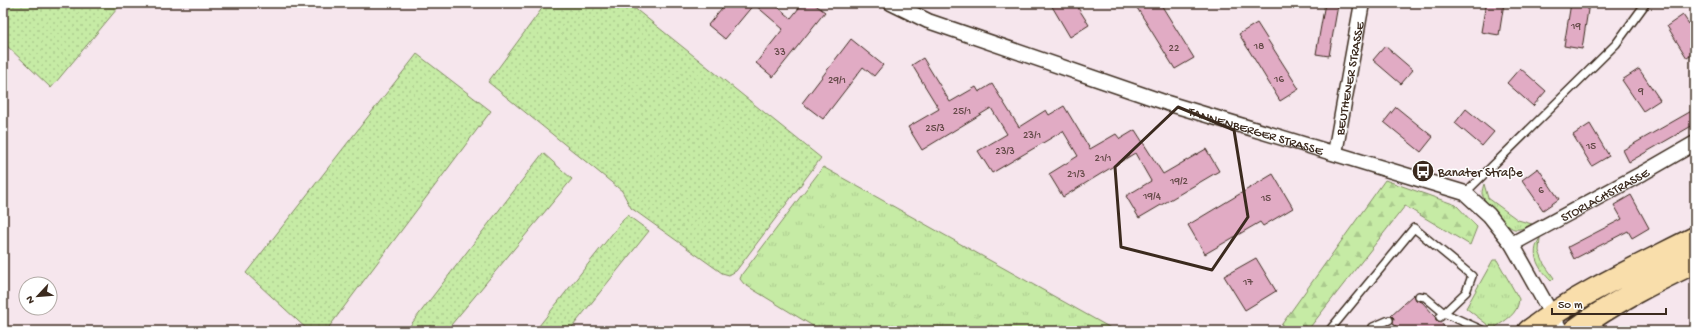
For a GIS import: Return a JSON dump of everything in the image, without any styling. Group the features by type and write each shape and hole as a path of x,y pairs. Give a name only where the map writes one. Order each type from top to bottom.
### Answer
{"main road":[{"path":"1529,331 1556,322 1586,293 1695,238"},
{"path":"1574,331 1627,296 1695,262"}],"street":[{"name":"TANNENBERGER STRASSE","path":"891,3 928,22 1160,100 1465,193 1489,216 1512,244 1556,322"},
{"name":"BEUTHENER STRASSE","path":"1335,153 1362,3"},
{"name":"STORLACHSTRASSE","path":"1512,244 1695,143"}],"lane":[{"path":"1465,193 1616,44 1646,3"},
{"path":"1329,331 1414,228 1472,276 1466,292 1442,315"},
{"path":"1419,296 1425,297 1442,315 1484,331"},
{"path":"1370,331 1373,327 1389,320"}],"highlighted area":[{"path":"1178,107 1234,130 1248,217 1212,270 1121,247 1115,167"}],"green space":[{"path":"3,3 122,3 51,88 3,42"},
{"path":"546,3 628,3 821,158 736,271 729,275 722,273 631,208 622,191 488,82"},
{"path":"417,54 491,111 326,331 309,331 246,273"},
{"path":"543,153 572,179 446,331 406,331"},
{"path":"823,167 1116,331 821,331 744,284 740,279 742,274"},
{"path":"1385,180 1456,205 1477,227 1470,245 1405,206 1307,331 1277,331"},
{"path":"1484,184 1488,198 1518,220 1532,224 1523,228 1514,229 1506,224 1484,198 1482,190"},
{"path":"627,215 649,231 569,331 535,331"},
{"path":"1540,238 1539,251 1544,264 1554,278 1551,281 1539,267 1535,256 1535,250"},
{"path":"1493,260 1497,260 1519,299 1518,305 1513,313 1493,329 1466,308"}],"building":[{"path":"726,3 773,3 791,18 803,3 813,3 825,12 773,77 756,63 783,29 754,4 725,39 708,25"},
{"path":"1050,3 1075,3 1089,25 1070,37"},
{"path":"1134,3 1160,3 1194,58 1175,69"},
{"path":"1325,3 1338,5 1329,56 1316,54"},
{"path":"1486,3 1504,3 1499,35 1481,32"},
{"path":"1571,3 1589,3 1582,49 1564,46"},
{"path":"1683,15 1695,33 1695,53 1687,58 1667,26"},
{"path":"1257,23 1299,89 1280,101 1239,34"},
{"path":"851,39 883,65 874,76 863,67 823,119 802,103"},
{"path":"1385,46 1413,70 1401,84 1373,60"},
{"path":"923,58 950,102 976,87 979,92 992,84 1019,127 1046,110 1049,115 1064,106 1090,149 1116,134 1120,139 1135,130 1163,174 1206,149 1219,171 1139,218 1126,196 1151,181 1135,153 1063,197 1049,174 1078,156 1063,131 992,173 978,151 1007,134 991,108 922,150 908,127 939,109 912,65"},
{"path":"1520,68 1546,91 1533,106 1507,83"},
{"path":"1639,69 1660,100 1643,111 1622,80"},
{"path":"1396,107 1433,137 1421,152 1384,122"},
{"path":"1466,109 1494,132 1482,146 1455,123"},
{"path":"1695,109 1695,124 1629,162 1623,150"},
{"path":"1590,124 1609,156 1592,166 1573,135"},
{"path":"1538,168 1559,199 1543,210 1522,180"},
{"path":"1273,174 1293,208 1263,226 1260,222 1205,254 1188,225"},
{"path":"1631,195 1649,228 1632,238 1628,231 1574,259 1568,247 1622,219 1614,205"},
{"path":"1256,258 1276,291 1245,310 1224,276"},
{"path":"1414,294 1416,300 1422,302 1435,316 1436,320 1440,322 1448,331 1400,331 1393,323 1394,318 1391,315"}],"place":[{"name":"Banater Straße","path":"1423,171"}]}
